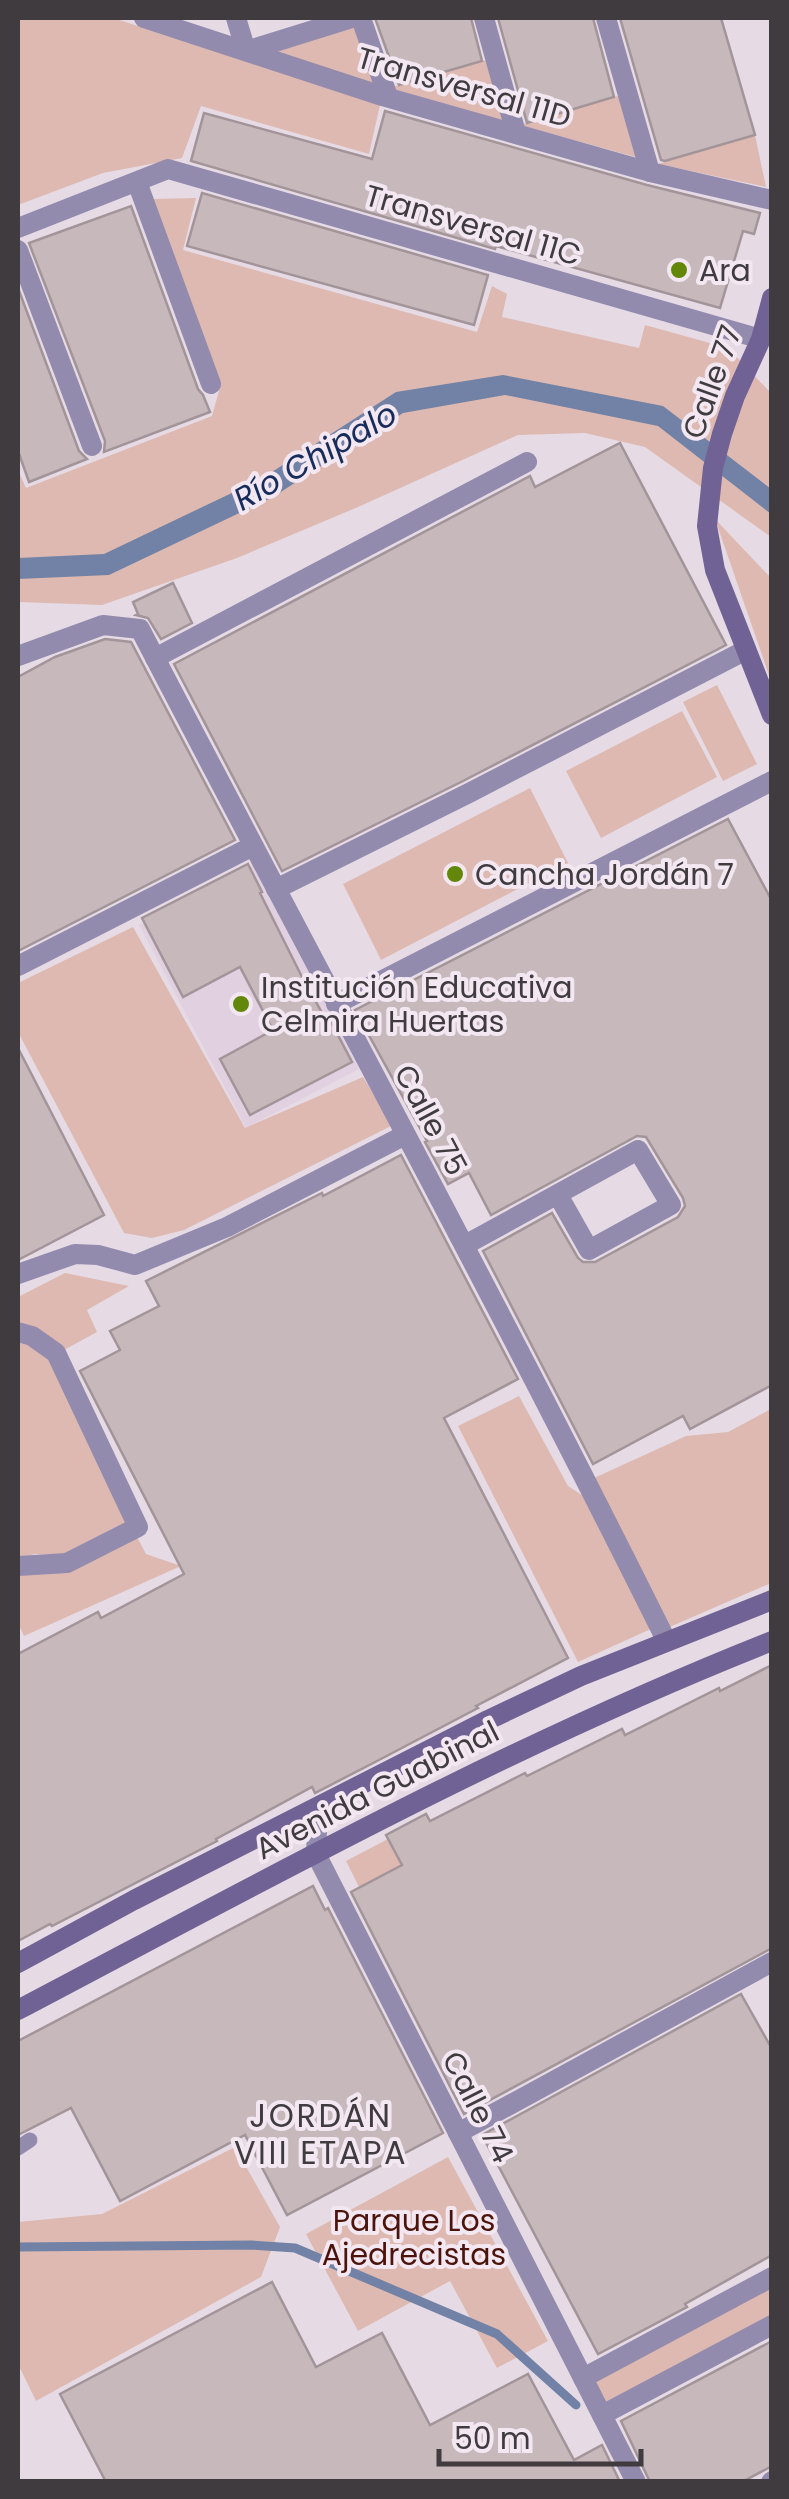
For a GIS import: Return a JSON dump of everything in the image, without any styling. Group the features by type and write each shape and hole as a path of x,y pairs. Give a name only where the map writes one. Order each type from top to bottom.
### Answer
{"main road":[{"name":"Calle 77","path":"772,298 761,339 722,434 713,468 707,526 714,570 772,714"},
{"name":"Avenida Guabinal","path":"18,1963 504,1712 666,1640 772,1600"},
{"name":"Avenida Guabinal","path":"18,2010 520,1750 772,1641"}],"street":[{"name":"Transversal 11D","path":"144,18 388,97 650,172 772,200"},
{"path":"236,18 246,51 352,18"},
{"path":"361,18 388,97"},
{"path":"484,18 516,133"},
{"path":"606,18 650,172"},
{"name":"Transversal 11C","path":"137,182 168,169 761,339"},
{"path":"18,228 137,182 211,384"},
{"path":"18,250 92,446"},
{"path":"156,658 528,462"},
{"name":"Calle 75","path":"18,656 103,625 140,628 666,1640"},
{"path":"276,889 746,650"},
{"path":"336,1004 772,780"},
{"path":"18,966 254,846"},
{"path":"18,1274 75,1254 135,1264 227,1228 405,1135"},
{"path":"464,1245 638,1150 671,1205 589,1250 558,1195"},
{"path":"18,1332 32,1336 56,1353 138,1528 66,1563 18,1566"},
{"name":"Calle 74","path":"318,1808 316,1854 636,2482"},
{"path":"458,2134 772,1962"},
{"path":"583,2378 772,2278"},
{"path":"602,2415 772,2324"}],"shaded area":[{"path":"253,865 359,1069 246,1128 139,925"}],"green space":[{"path":"18,18 114,18 167,36 246,51 351,18 382,96 369,154 201,106 182,158 103,173 18,205"},
{"path":"487,60 507,123 389,88"},
{"path":"618,96 639,158 520,125"},
{"path":"755,135 766,187 658,164"},
{"path":"196,198 183,250 477,332 492,286 507,294 502,317 639,348 645,325 728,348 771,393 771,537 645,447 585,433 518,435 237,558 102,605 18,602 18,470 26,488 212,416 219,391 151,199"},
{"path":"715,519 771,578 771,681"},
{"path":"717,685 757,764 723,781 683,702"},
{"path":"682,711 717,777 601,838 566,771"},
{"name":"Cancha Jordán 7","path":"530,788 568,863 381,960 343,884"},
{"path":"133,927 245,1128 363,1077 393,1125 184,1230 152,1238 124,1233 18,1032 18,983"},
{"path":"65,1273 129,1286 87,1310 97,1332 64,1350 18,1321 18,1297"},
{"path":"18,1337 50,1355 132,1525 68,1556 35,1554 18,1558"},
{"path":"519,1396 568,1486 588,1499 653,1628 578,1662 458,1426"},
{"path":"771,1409 771,1583 665,1629 594,1478 686,1436 728,1432"},
{"path":"135,1533 146,1554 181,1566 24,1636 18,1623 18,1568"},
{"path":"388,1839 402,1865 359,1887 346,1861"},
{"path":"235,2147 280,2227 261,2277 36,2401 18,2364 18,2222 102,2214"},
{"name":"Parque Los Ajedrecistas","path":"448,2157 548,2341 497,2368 450,2281 358,2331 306,2234"},
{"path":"771,2277 771,2325 602,2415 583,2378"}],"water":[{"name":"Río Chipalo","path":"503,375 663,406 771,489 771,514 658,426 505,395 403,413 273,497 109,575 18,579 18,558 104,554 261,479 396,392"}],"building":[{"path":"375,18 471,18 482,61 399,85"},
{"path":"498,18 593,18 614,97 527,123"},
{"path":"620,18 721,18 755,135 661,160"},
{"path":"385,111 760,213 754,234 743,231 720,308 496,246 495,249 191,161 204,113 372,159"},
{"path":"202,193 488,275 474,325 187,246"},
{"path":"131,206 210,412 104,452 105,441 29,243"},
{"path":"18,288 79,451 87,459 29,482 18,451"},
{"path":"620,443 726,645 282,871 174,664 530,476 535,487"},
{"path":"173,583 192,623 161,639 148,618 136,615 133,602"},
{"path":"105,639 131,642 235,840 18,951 18,677 55,657"},
{"path":"728,819 772,901 772,1385 690,1429 683,1416 593,1464 483,1251 552,1213 578,1258 595,1262 678,1217 685,1206 683,1198 646,1137 637,1136 491,1215 469,1173 448,1184 355,1010"},
{"path":"248,864 300,973 352,1062 250,1115 220,1059 273,1030 240,967 183,997 142,918"},
{"path":"18,1048 104,1215 18,1260"},
{"path":"401,1155 518,1379 444,1418 568,1658 315,1793 312,1787 217,1841 18,1941 18,1654 98,1612 101,1618 184,1574 80,1371 120,1350 110,1331 159,1306 146,1281"},
{"path":"772,1665 772,1948 464,2114 351,1892 402,1865 386,1835 426,1814 430,1821 525,1773 527,1776 622,1729 625,1735"},
{"path":"313,1886 325,1910 328,1908 443,2133 287,2215 245,2135 120,2201 71,2108 18,2135 18,2041"},
{"path":"741,1994 772,2049 772,2255 685,2304 687,2307 598,2354 482,2135"},
{"path":"272,2282 316,2367 382,2333 430,2425 528,2374 574,2460 602,2445 620,2482 106,2482 60,2394"},
{"path":"772,2341 772,2466 742,2482 650,2482 621,2421"}],"waterway":[{"path":"18,2247 295,2248 497,2334 576,2405"}],"place":[{"name":"Ara","path":"679,270"},
{"name":"Cancha Jordán 7","path":"455,874"},
{"name":"Institución Educativa Celmira Huertas","path":"241,1004"}],"district":[{"name":"JORDÁN VIII ETAPA","path":"321,2134"}]}
